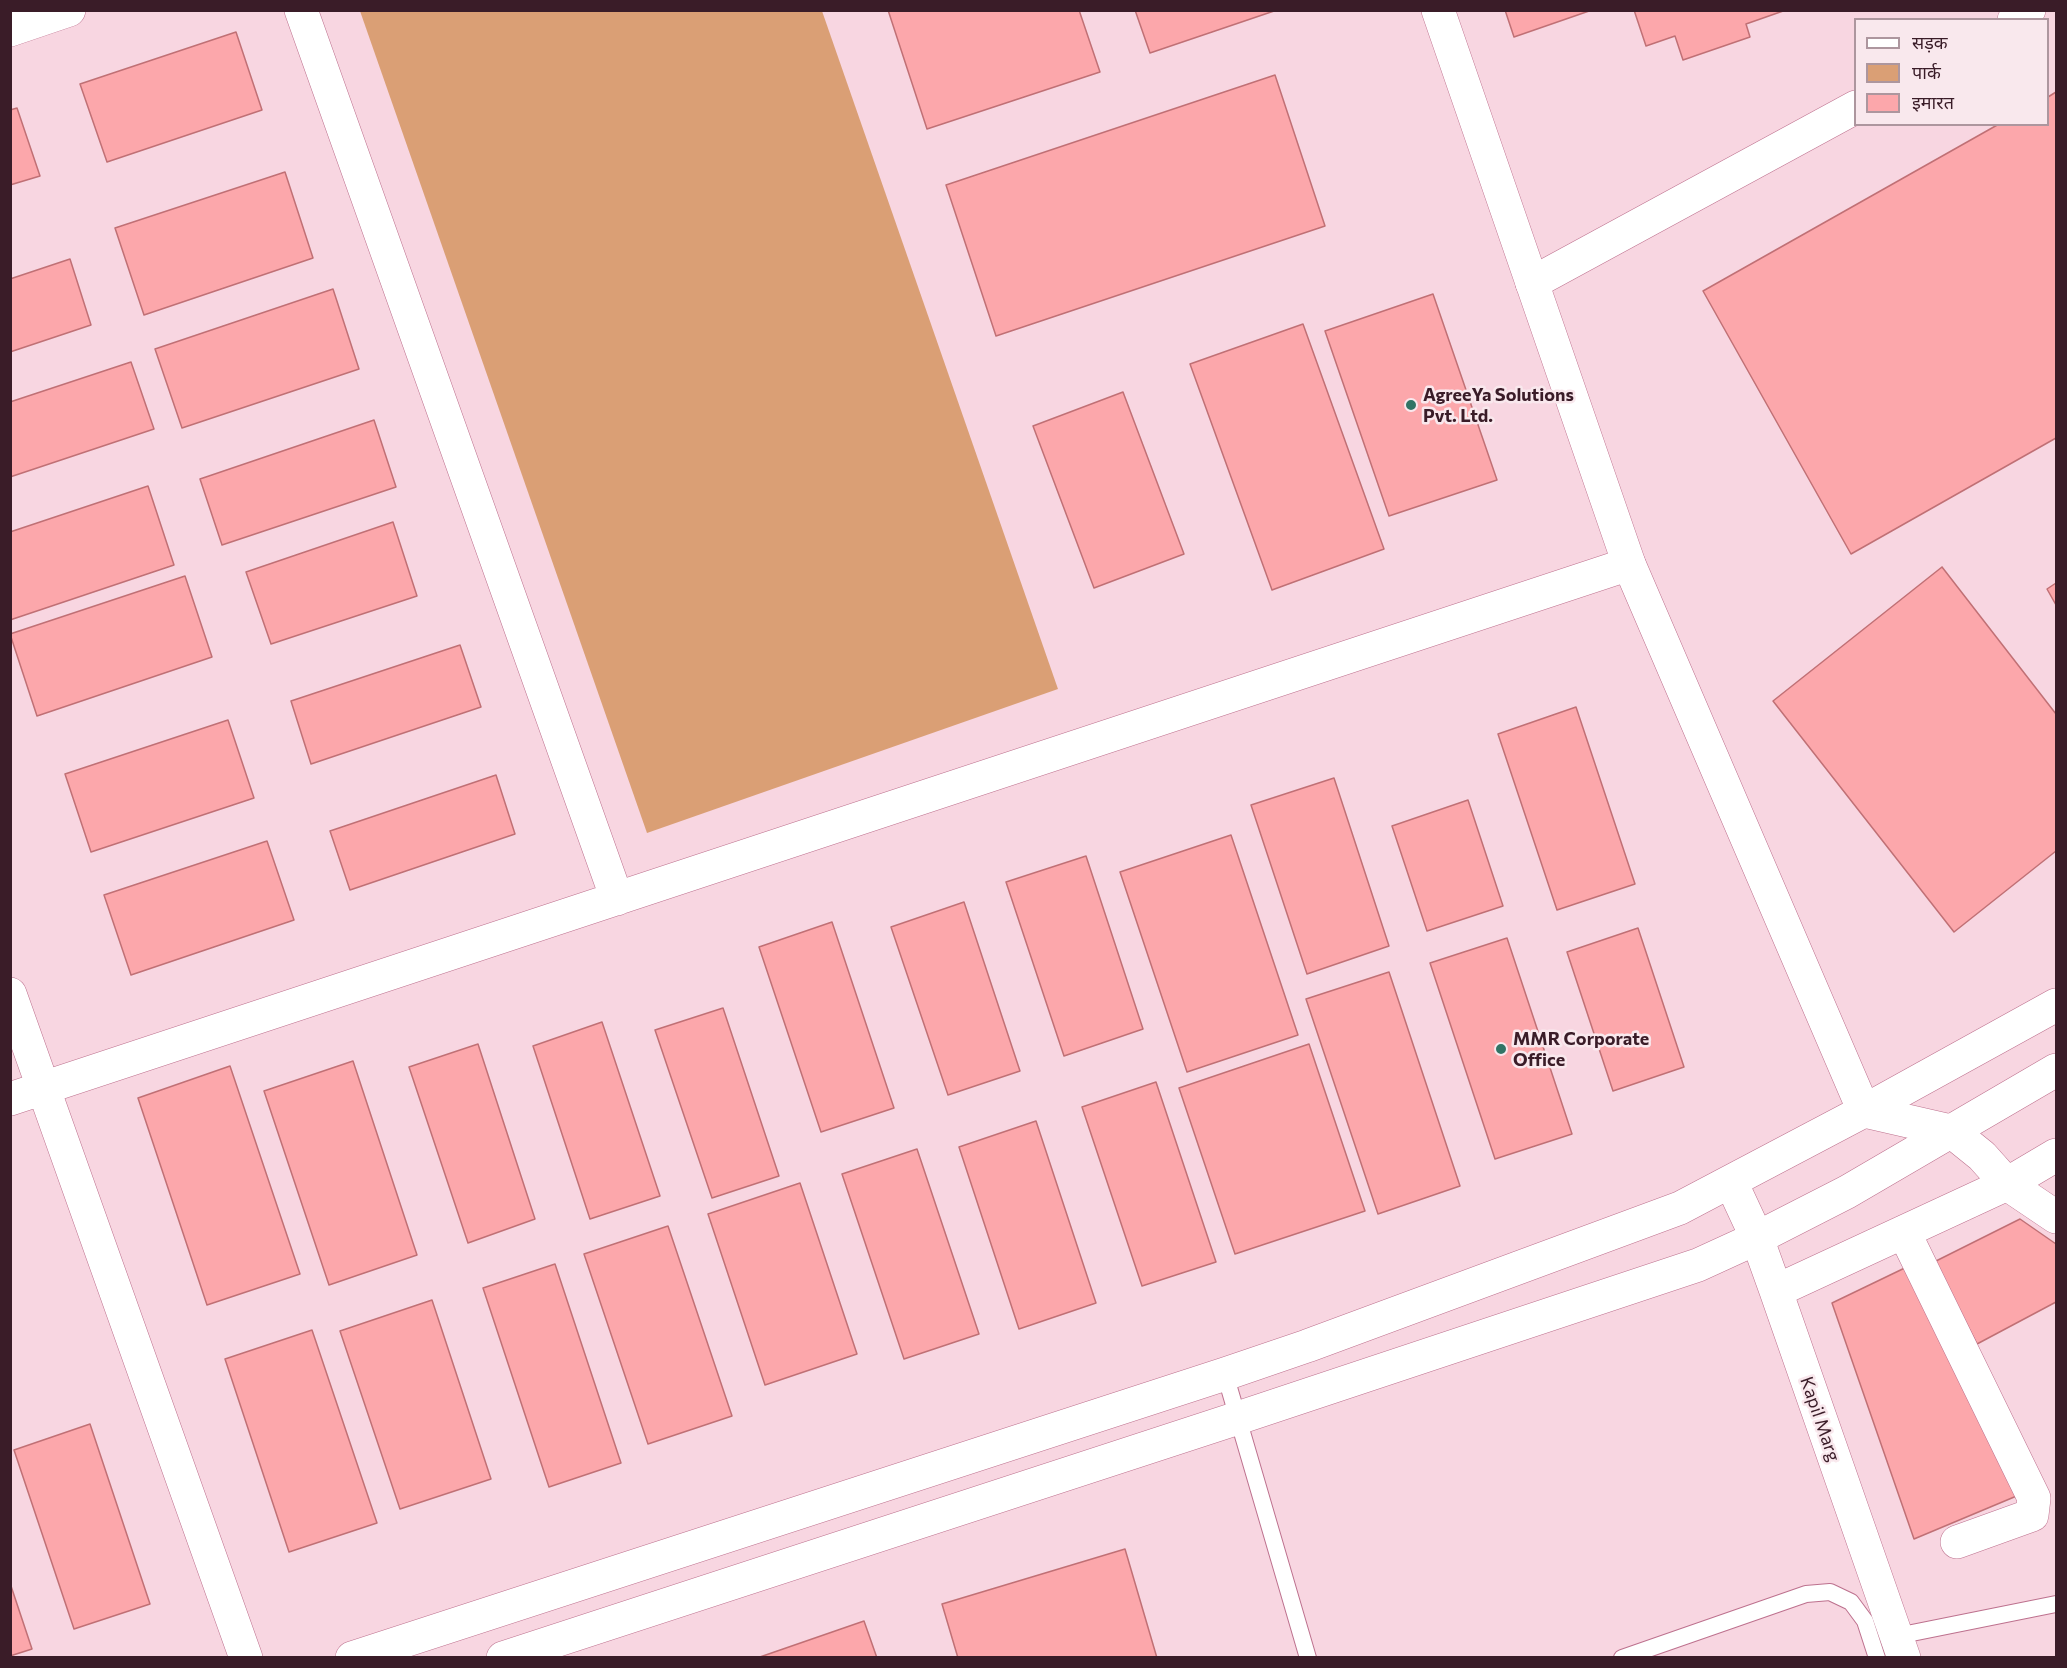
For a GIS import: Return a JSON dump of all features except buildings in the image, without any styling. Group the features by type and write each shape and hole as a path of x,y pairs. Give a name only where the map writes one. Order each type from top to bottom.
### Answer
{"street":[{"path":"10,30 69,10"},
{"path":"301,10 617,899"},
{"path":"1438,10 1629,564 1864,1111"},
{"path":"1532,283 1854,108"},
{"path":"10,1100 1629,564"},
{"path":"10,994 246,1658"},
{"path":"352,1658 1226,1374 1680,1208 1864,1111 2056,1005"},
{"path":"503,1658 1698,1265 1847,1192 2056,1070"},
{"path":"1864,1111 1951,1131 1982,1156 2007,1184 2056,1217"},
{"path":"1776,1291 2007,1184 2056,1155"},
{"name":"Kapil Marg","path":"1731,1182 1757,1238 1776,1291 1892,1650"},
{"path":"1904,1232 2034,1498 2031,1515 1957,1542"}],"lane":[{"path":"1226,1374 1308,1658"},
{"path":"1622,1658 1806,1594 1830,1592 1851,1602 1892,1650 2056,1604"}],"green space":[{"path":"360,11 822,11 1058,689 647,833"}],"place":[{"name":"AgreeYa Solutions Pvt. Ltd.","path":"1411,405"},
{"name":"MMR Corporate Office","path":"1501,1049"}]}
